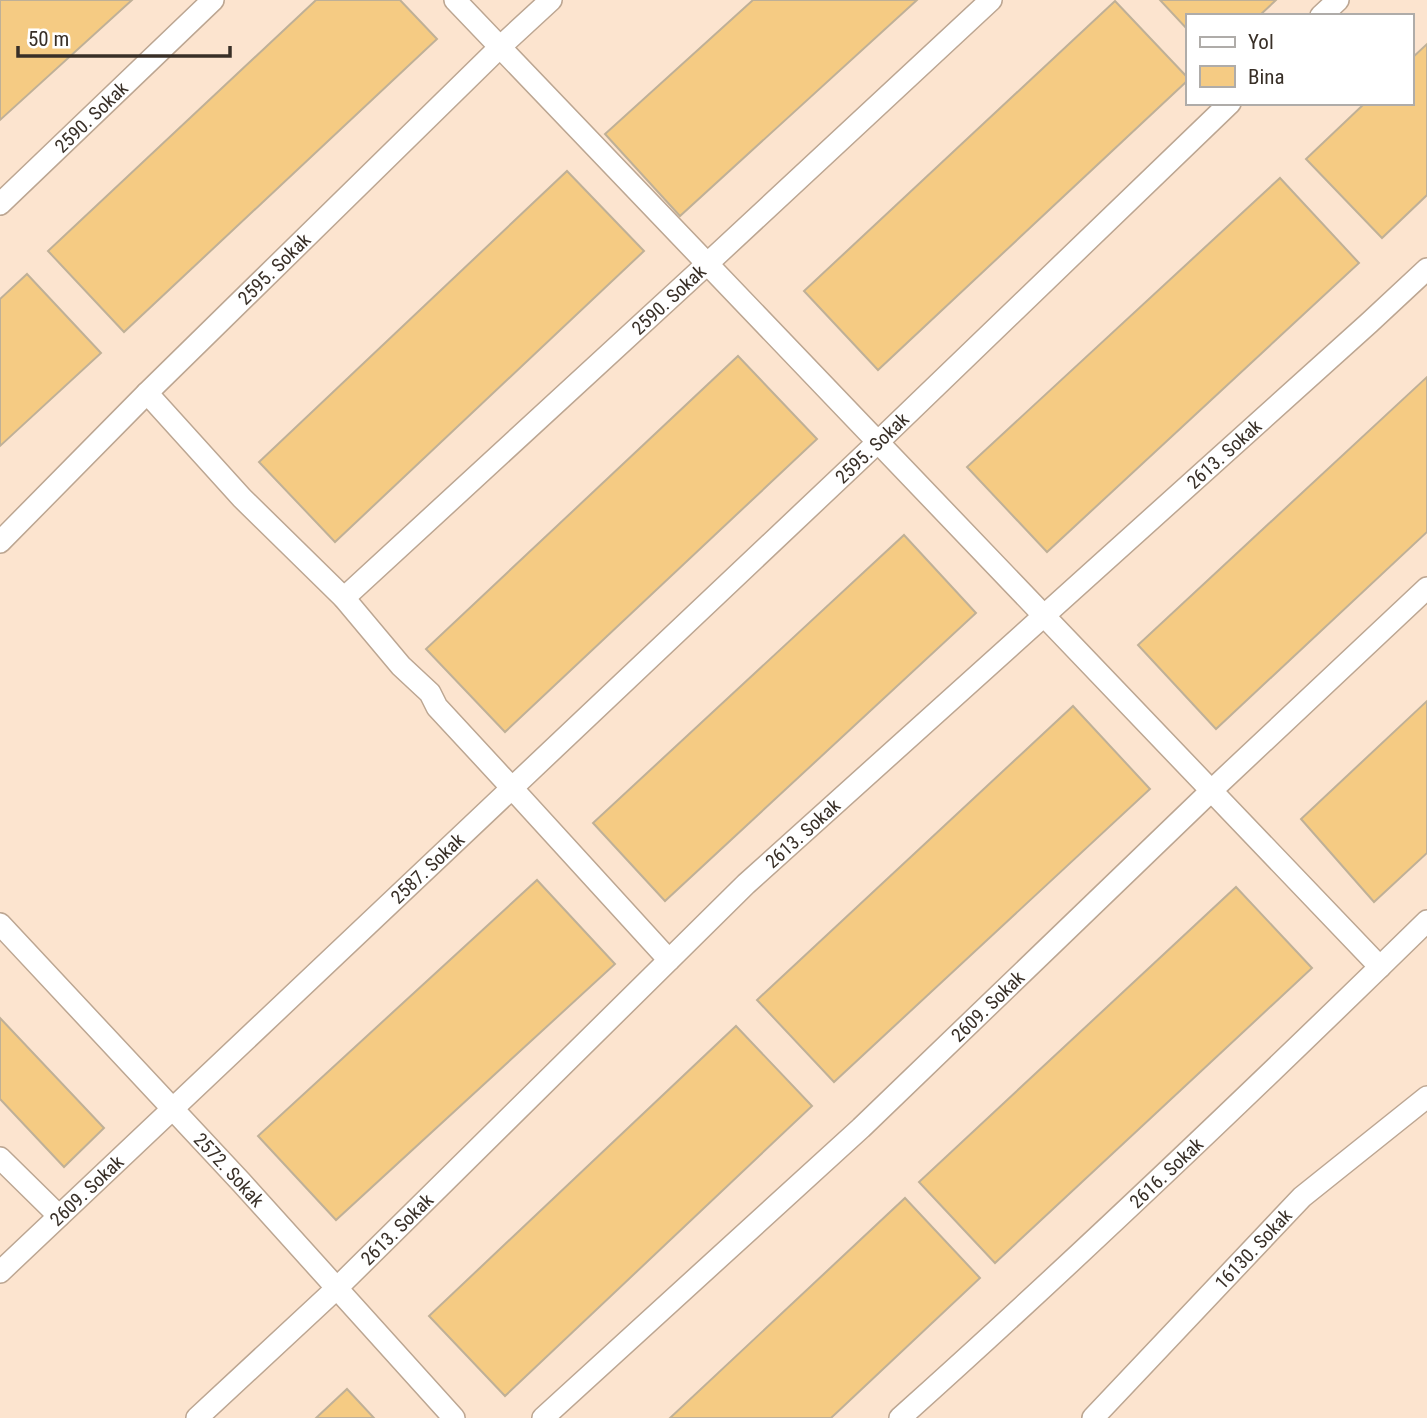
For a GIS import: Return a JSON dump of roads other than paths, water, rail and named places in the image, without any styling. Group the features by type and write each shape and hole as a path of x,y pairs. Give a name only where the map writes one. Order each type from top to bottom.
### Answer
{"street":[{"name":"2590. Sokak","path":"0,204 213,0"},
{"path":"455,0 1380,967"},
{"name":"2595. Sokak","path":"0,542 147,393 551,0"},
{"name":"2590. Sokak","path":"344,598 991,0"},
{"path":"1323,14 1338,0"},
{"name":"2595. Sokak","path":"512,788 878,442 1228,105"},
{"name":"2613. Sokak","path":"197,1418 337,1288 746,884 1427,269"},
{"path":"147,393 242,498 344,598 401,666 430,693 437,707 669,960"},
{"name":"2609. Sokak","path":"543,1418 861,1128 1427,587"},
{"name":"2587. Sokak","path":"173,1109 512,788"},
{"name":"2616. Sokak","path":"900,1418 1011,1318 1427,921"},
{"name":"2572. Sokak","path":"0,924 173,1109 454,1418"},
{"name":"16130. Sokak","path":"1093,1418 1303,1197 1427,1097"},
{"name":"2609. Sokak","path":"0,1272 173,1109"},
{"path":"0,1158 59,1216"}]}
